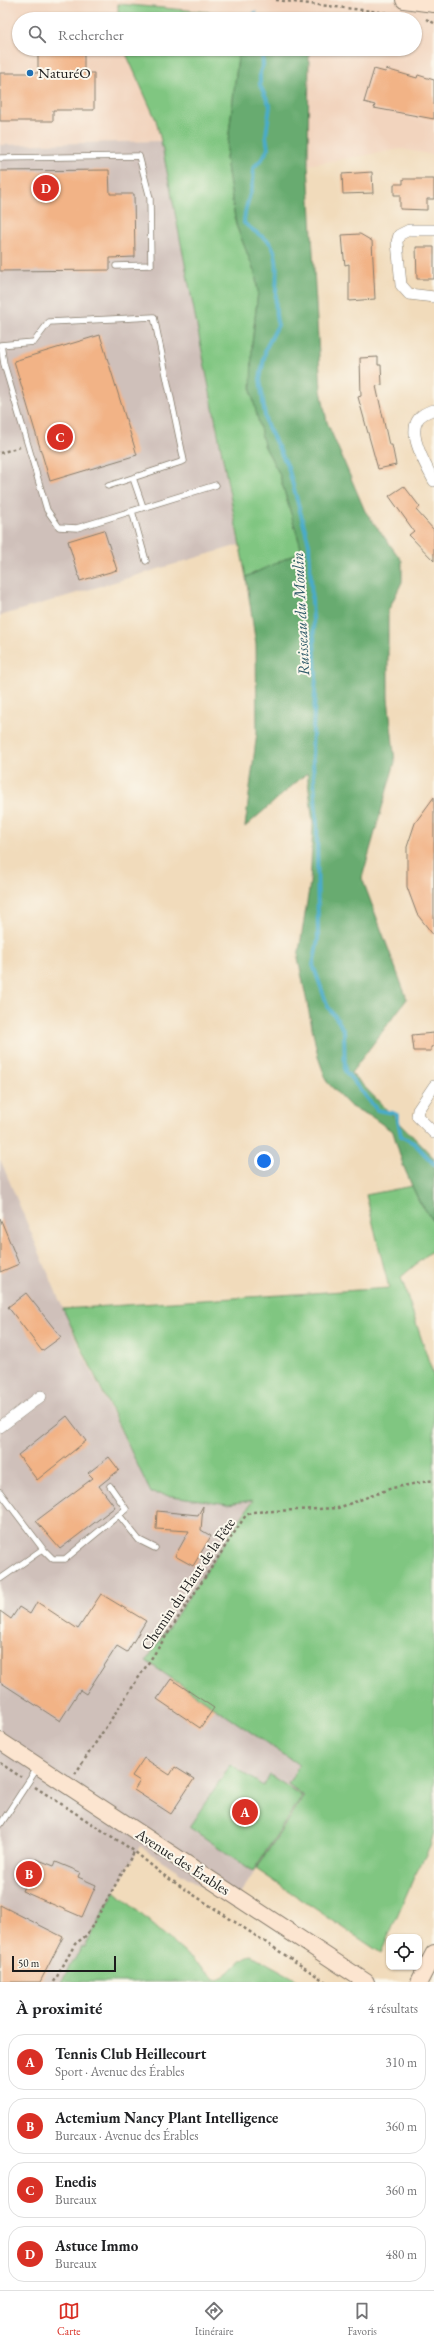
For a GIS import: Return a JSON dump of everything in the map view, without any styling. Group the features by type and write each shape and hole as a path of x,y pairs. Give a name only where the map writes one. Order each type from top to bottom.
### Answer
{"street":[{"path":"401,7 434,4"},
{"path":"434,230 409,230 399,235 397,242 401,285 409,294 434,297"},
{"path":"434,410 422,414 417,418 414,428 421,452 434,481"},
{"path":"434,1086 418,1110 417,1116 434,1133"},
{"path":"0,1427 41,1396"},
{"name":"Avenue des Érables","path":"0,1742 39,1766 67,1786 366,1982"},
{"path":"419,1982 434,1953"}],"lane":[{"path":"0,158 139,156 150,198 151,265 116,266"},
{"path":"108,486 184,461 154,317 50,322 34,342 1,345 4,364 47,510 59,527 77,528 216,485"},
{"path":"133,478 143,507"},
{"path":"132,511 146,560"},
{"path":"0,1492 43,1549 53,1559 65,1558 126,1509 110,1486"},
{"path":"119,1515 139,1540 155,1548"},
{"path":"0,1579 43,1549"},
{"path":"0,1825 39,1766"}],"path":[{"path":"276,0 401,7"},
{"path":"424,18 434,23"},
{"path":"0,453 9,451"},
{"name":"Chemin du Haut de la Fête","path":"67,1786 246,1516 253,1512 338,1508 392,1488 434,1480"},
{"path":"49,1797 134,1852 162,1874 326,1982"},
{"path":"54,1982 75,1944 87,1935 143,1836"},
{"path":"297,1963 300,1959"}],"shaded area":[{"path":"0,0 434,0 434,155 401,149 308,165 309,56 422,56 422,12 185,12 118,4 118,12 12,12 12,56 127,56 156,120 161,141 0,145"},
{"path":"161,141 239,545 0,616 0,145"},
{"path":"0,1159 78,1344 151,1493 228,1504 253,1499 146,1661 300,1765 304,1795 232,1907 140,1846 85,1947 82,1947 61,1982 0,1982"}],"green space":[{"path":"118,4 209,12 118,12"},
{"path":"127,56 238,56 226,159 236,225 255,273 258,292 252,344 264,445 279,473 302,551 246,577 161,141 156,120"},
{"path":"238,56 309,56 308,165 321,390 327,422 365,511 402,561 402,582 388,611 388,698 395,762 362,878 407,999 351,1073 434,1158 434,1222 419,1201 412,1186 403,1165 393,1132 372,1117 350,1106 327,1082 318,1057 298,958 310,883 313,823 307,773 245,827 257,732 256,645 246,577 302,551 279,473 264,445 251,391 252,344 258,292 255,273 236,225 226,159"},
{"path":"412,1186 419,1201 434,1222 434,1249 401,1277 434,1377 434,1831 430,1847 414,1877 389,1934 386,1934 386,1941 381,1953 256,1869 304,1796 288,1784 299,1765 146,1661 253,1500 228,1504 151,1493 63,1309 389,1288 366,1195"},
{"path":"231,1764 263,1786 270,1775 302,1796 253,1871 189,1827"},
{"path":"115,1891 214,1979 225,1976 242,1960 252,1955 301,1982 61,1982 82,1947 85,1947"}],"building":[{"path":"38,56 84,56 84,73 94,73 94,110 53,110 53,121 0,121 0,73 38,73"},
{"path":"374,69 385,72 386,69 417,78 418,75 434,80 434,119 374,108 375,105 364,102"},
{"path":"109,170 110,194 134,194 135,257 110,258 110,270 0,271 0,171"},
{"path":"372,172 373,193 343,194 342,174"},
{"path":"403,179 434,179 434,199 427,199 427,210 400,209 400,195 394,195 394,184 403,184"},
{"path":"360,234 372,241 375,299 349,301 349,264 345,265 342,235"},
{"path":"416,247 434,247 434,279 417,279"},
{"path":"100,335 137,455 50,481 14,361"},
{"path":"378,357 378,365 381,365 382,385 376,386 389,445 392,445 396,465 378,469 358,397 361,396 360,358"},
{"path":"404,486 420,507 416,510 434,530 434,561 409,535 414,531 389,496"},
{"path":"104,530 117,570 80,581 68,541"},
{"path":"434,797 434,936 417,914 407,887 407,847 415,823"},
{"path":"434,1033 434,1046 431,1047 431,1051 414,1051 412,1035"},
{"path":"0,1218 19,1264 0,1272"},
{"path":"26,1293 61,1337 42,1351 8,1307"},
{"path":"67,1416 86,1441 37,1480 18,1455"},
{"path":"109,1457 119,1470 99,1486 115,1507 60,1549 36,1521 93,1478 88,1473"},
{"path":"203,1506 201,1530 211,1536 193,1566 175,1556 189,1531 156,1529 157,1511 198,1515"},
{"path":"101,1594 146,1621 127,1652 117,1646 86,1694 80,1690 60,1721 0,1682 0,1611 11,1619 19,1607 30,1614 37,1602 78,1629"},
{"path":"171,1679 214,1708 200,1728 157,1699"},
{"path":"144,1758 170,1775 175,1767 194,1779 171,1814 134,1790 140,1781 132,1776"},
{"path":"36,1859 54,1866 56,1862 80,1872 78,1877 96,1885 82,1917 22,1891"},
{"path":"0,1905 63,1937 40,1982 0,1982"}],"waterway":[{"name":"Ruisseau du Moulin","path":"262,56 263,65 260,72 260,85 270,106 266,135 268,149 262,159 253,168 253,182 244,223 269,242 274,250 276,259 277,270 275,306 278,325 266,348 260,379 266,423 288,467 309,544 316,676 312,747 317,827 318,940 313,965 328,1007 344,1032 345,1071 377,1110 397,1115 401,1136 415,1144 434,1164"}],"place":[{"name":"NaturéO","path":"30,73"},
{"name":"Astuce Immo","path":"46,188"},
{"name":"Enedis","path":"60,437"},
{"name":"Tennis Club Heillecourt","path":"245,1812"},
{"name":"Actemium Nancy Plant Intelligence","path":"29,1874"}]}
